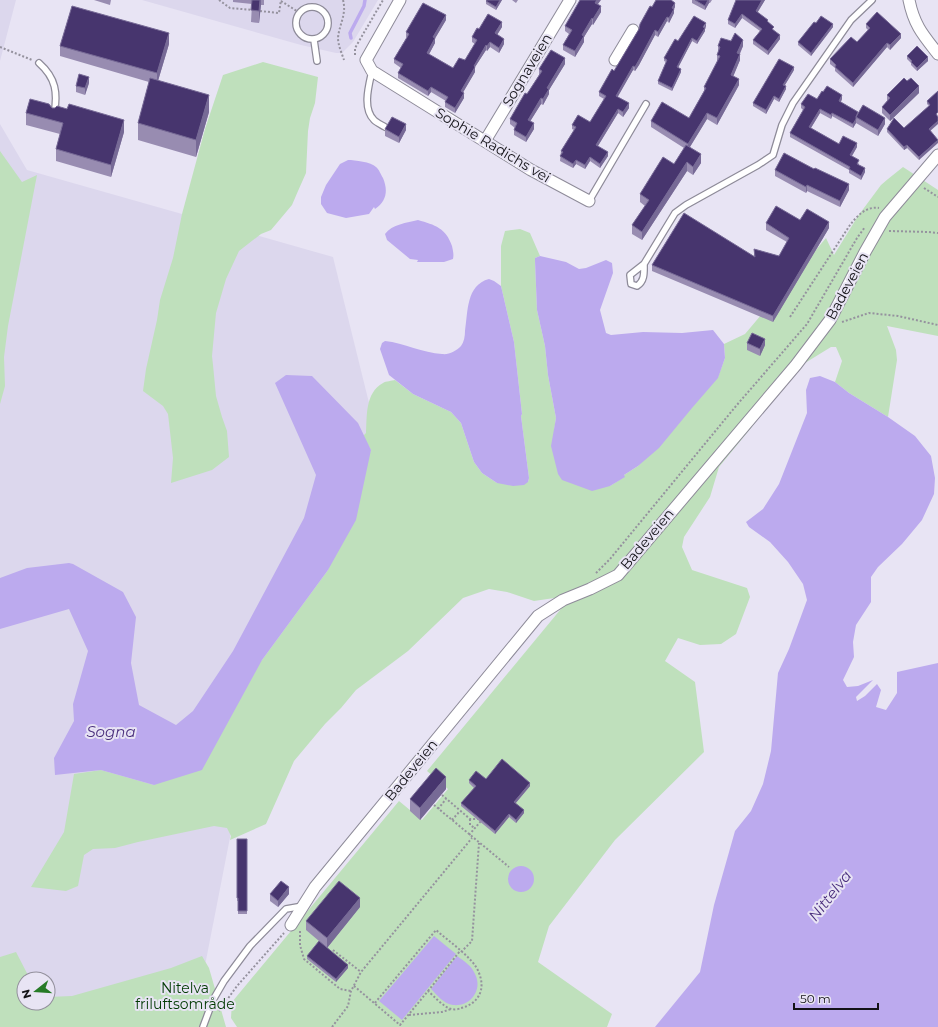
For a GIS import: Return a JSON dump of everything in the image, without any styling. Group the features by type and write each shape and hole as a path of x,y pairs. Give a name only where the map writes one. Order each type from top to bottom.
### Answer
{"street":[{"path":"372,71 366,60 400,0"},
{"name":"Sognaveien","path":"485,141 570,0"},
{"path":"909,0 912,14 920,31 938,54"},
{"path":"615,60 633,30"},
{"name":"Sophie Radichs vei","path":"372,71 530,170 589,201"},
{"name":"Badeveien","path":"295,928 303,906 315,887 538,616 562,600 590,589 618,575 796,365 830,320 885,217 938,155"}],"lane":[{"path":"644,264 675,213 686,205 773,155 782,125 793,103 851,20 872,0"},
{"path":"307,7 316,7 324,12 329,20 328,29 322,36 314,40 306,38 300,34 296,27 296,20 300,13 307,7"},
{"path":"314,40 317,60"},
{"path":"39,63 48,70 55,87 57,100 53,116"},
{"path":"372,71 368,93 368,105 374,120 385,127"},
{"name":"Sophie Radichs vei","path":"589,201 646,104"},
{"path":"203,1027 213,1000 224,981 250,946 286,910 303,906"}],"path":[{"path":"219,0 230,8 279,12 281,1 300,13"},
{"path":"343,0 343,18 339,29 338,40 344,60"},
{"path":"355,60 355,48 383,0"},
{"path":"0,47 39,63"},
{"path":"915,182 938,197"},
{"path":"790,317 857,216 874,207 892,208"},
{"path":"594,575 610,559 736,406 807,324 853,244 867,225"},
{"path":"879,229 887,231 938,233"},
{"path":"830,320 836,324 869,313 886,314 938,324"},
{"path":"442,795 470,818 477,818 482,821 469,835"},
{"path":"438,809 446,799"},
{"path":"434,805 472,838 510,867"},
{"path":"452,820 460,810"},
{"path":"477,818 480,814"},
{"path":"470,818 470,824 475,828"},
{"path":"332,1027 348,1006 351,991 361,972 472,838"},
{"path":"354,986 400,1025 472,941 479,843"},
{"path":"218,1012 237,986 295,928 304,959 340,989 351,991"},
{"path":"374,1004 436,930 474,963 479,972 482,982 482,989 479,998 468,1006 442,1012 408,1015"},
{"path":"333,950 361,972"},
{"path":"428,991 451,1010"}],"shaded area":[{"path":"0,0 16,0 0,61"},
{"path":"142,0 378,0 353,42 342,53 336,53 301,45"},
{"path":"0,124 27,170 333,257 388,480 250,735 193,1027 0,1027"}],"green space":[{"path":"263,62 318,77 315,103 310,118 308,131 306,173 292,205 271,230 261,234 239,251 226,279 216,313 212,356 216,396 227,431 229,457 212,470 171,483 173,458 168,414 163,406 143,391 160,300 173,258 182,214 205,129 223,75"},
{"path":"0,151 22,182 37,175 8,326 4,357 5,386 0,404"},
{"path":"903,167 938,190 938,336 887,326 896,350 897,360 888,417 849,393 835,382 842,361 836,347 831,347 805,363 789,378 719,467 710,497 684,537 682,547 692,570 747,588 750,597 736,634 721,644 700,645 678,638 665,661 695,682 704,752 615,840 549,926 538,962 612,1014 607,1027 237,1027 231,1018 232,1002 399,801 422,820 448,789 427,771 565,604 561,597 534,601 507,592 489,589 463,598 408,651 356,690 325,724 294,761 266,824 230,840 231,836 227,828 214,826 115,848 93,849 84,855 78,886 66,891 31,887 64,832 74,774 101,770 154,785 262,660 328,570 371,450 363,436 366,433 368,405 377,387 384,382 395,380 413,394 451,412 461,423 474,462 482,473 497,483 528,482 529,478 514,342 501,286 501,246 505,231 520,229 530,233 540,256 535,258 537,310 545,346 548,375 556,418 554,431 610,486 638,466 718,377 725,358 724,344 745,334 826,238 834,255 858,216 881,185"},
{"name":"Nitelva friluftsområde","path":"16,952 26,971 16,971 16,1011 56,1011 56,997 72,996 171,968 202,956 209,968 226,1027 0,1027 0,957"}],"water":[{"path":"348,160 374,165 383,178 386,191 382,202 375,209 374,207 369,214 346,218 327,213 321,204 321,197 326,185 340,164"},
{"path":"418,220 439,228 447,235 452,246 453,259 444,262 417,262 418,260 410,259 387,240 385,234 392,228 400,224"},
{"path":"540,256 566,262 579,269 586,268 606,260 612,263 613,273 600,310 606,333 611,335 643,332 682,333 713,330 724,344 725,358 718,378 659,448 638,466 624,475 625,477 610,486 592,491 562,480 558,474 551,446 556,418 548,375 545,346 537,310 535,258"},
{"path":"489,279 501,286 514,342 529,478 528,482 524,485 513,486 497,483 482,473 474,462 461,423 451,412 413,394 389,375 380,349 382,343 385,341 435,353 447,354 455,351 464,341 468,308 472,293 481,282"},
{"name":"Sogna","path":"286,375 312,376 358,423 371,450 356,520 328,570 262,660 202,770 154,785 101,770 55,775 54,758 74,721 73,704 88,651 69,609 0,629 0,578 27,568 69,563 123,592 136,617 131,663 139,705 176,725 193,711 233,651 304,518 316,475 275,383"},
{"name":"Nittelva","path":"820,376 835,382 849,393 915,436 931,456 935,478 934,494 922,520 902,544 878,567 871,577 871,602 856,625 853,642 854,657 843,680 847,687 858,686 873,680 856,697 857,701 865,696 877,684 881,690 876,707 886,710 897,693 897,672 938,663 938,1027 655,1027 700,972 714,905 735,831 751,811 763,784 771,751 778,673 789,649 807,600 803,584 788,562 770,542 749,527 746,522 763,509 779,484 807,413 806,390 810,378"},
{"path":"521,866 530,870 534,879 530,888 521,892 512,888 508,879 512,870"},
{"path":"434,936 456,954 402,1020 379,1001"},
{"path":"457,956 472,969 477,980 477,985 474,996 470,1000 459,1005 453,1005 444,1001 431,989"}],"building":[{"path":"252,0 260,0 259,11 251,10"},
{"path":"500,0 496,7 486,1"},
{"path":"580,0 597,0 595,3 601,6 582,35 584,36 575,51 563,45 572,30 565,26"},
{"path":"656,0 671,0 675,3 672,8 674,9 658,32 655,30 635,67 633,66 616,96 629,103 623,112 618,109 596,145 608,152 600,164 590,157 585,165 576,160 573,164 560,156 563,152 561,151 576,127 572,125 578,115 590,122 606,96 599,92 612,69 614,71 639,29 640,24 650,6 652,7"},
{"path":"695,0 708,0 705,6"},
{"path":"736,0 762,0 756,11 768,20 767,21 774,27 772,29 780,35 768,51 753,40 762,29 742,14 735,24 728,20"},
{"path":"423,3 446,15 433,37 435,38 427,53 453,68 459,58 465,60 477,40 472,37 488,14 502,22 495,33 504,39 499,48 490,42 487,46 486,45 461,91 464,93 455,108 445,102 448,97 431,87 428,91 398,73 403,64 394,59 409,34 406,32"},
{"path":"72,6 169,33 157,73 60,46"},
{"path":"877,12 901,34 890,45 887,43 853,83 835,67 836,65 830,59 851,37 857,42 870,28 866,24"},
{"path":"694,16 706,23 703,27 705,28 697,41 692,38 677,67 681,69 672,88 658,81 667,60 664,58 675,39 678,41"},
{"path":"821,16 833,24 811,53 798,42 814,22 816,23"},
{"path":"735,33 743,40 737,53 740,54 731,75 739,79 717,118 707,113 688,144 651,121 662,102 689,118 706,88 704,87 720,56 717,55 721,38 731,41"},
{"path":"917,46 928,57 917,68 907,56"},
{"path":"551,50 565,58 547,88 549,89 543,99 541,98 528,120 534,123 526,137 514,130 517,123 510,119 525,93 527,94 542,71 539,69"},
{"path":"779,59 794,67 783,85 786,86 779,99 774,96 766,110 753,103"},
{"path":"79,74 89,77 85,88 76,86"},
{"path":"150,78 209,95 196,140 138,123"},
{"path":"904,78 907,81 911,78 919,86 890,115 882,107 890,98 887,95"},
{"path":"827,86 842,95 839,101 858,112 856,119 853,124 832,113 831,115 820,109 809,127 839,144 843,136 857,143 850,155 859,160 857,164 865,168 861,176 849,169 850,167 790,133 805,107 801,104 808,94 817,99"},
{"path":"938,91 938,112 936,114 938,121 929,129 938,140 919,157 907,145 904,147 887,129 894,118 904,128 930,105 927,101"},
{"path":"30,99 49,104 52,108 57,106 67,109 69,104 124,120 111,165 56,149 63,123 26,113"},
{"path":"863,105 885,118 878,130 856,117"},
{"path":"392,117 406,124 399,137 385,129"},
{"path":"686,145 701,154 693,167 687,162 642,232 632,225 649,200 640,194 663,157 674,164"},
{"path":"784,153 814,169 815,168 849,184 840,201 807,185 806,187 775,170"},
{"path":"776,206 800,220 807,209 829,222 773,316 652,265 684,213 755,257 754,249 779,256 789,238 766,223"},
{"path":"752,333 765,339 760,349 747,343"},
{"path":"502,759 530,783 514,802 524,810 516,820 509,814 495,831 461,803 476,786 469,780 476,771 486,779"},
{"path":"436,768 446,777 420,808 410,799"},
{"path":"237,839 247,839 247,911 238,911"},
{"path":"281,881 289,887 278,901 270,894"},
{"path":"339,881 360,898 327,938 306,921"},
{"path":"319,941 348,965 336,979 307,956"}],"waterway":[{"path":"351,38 350,33 364,6 365,0"}]}
